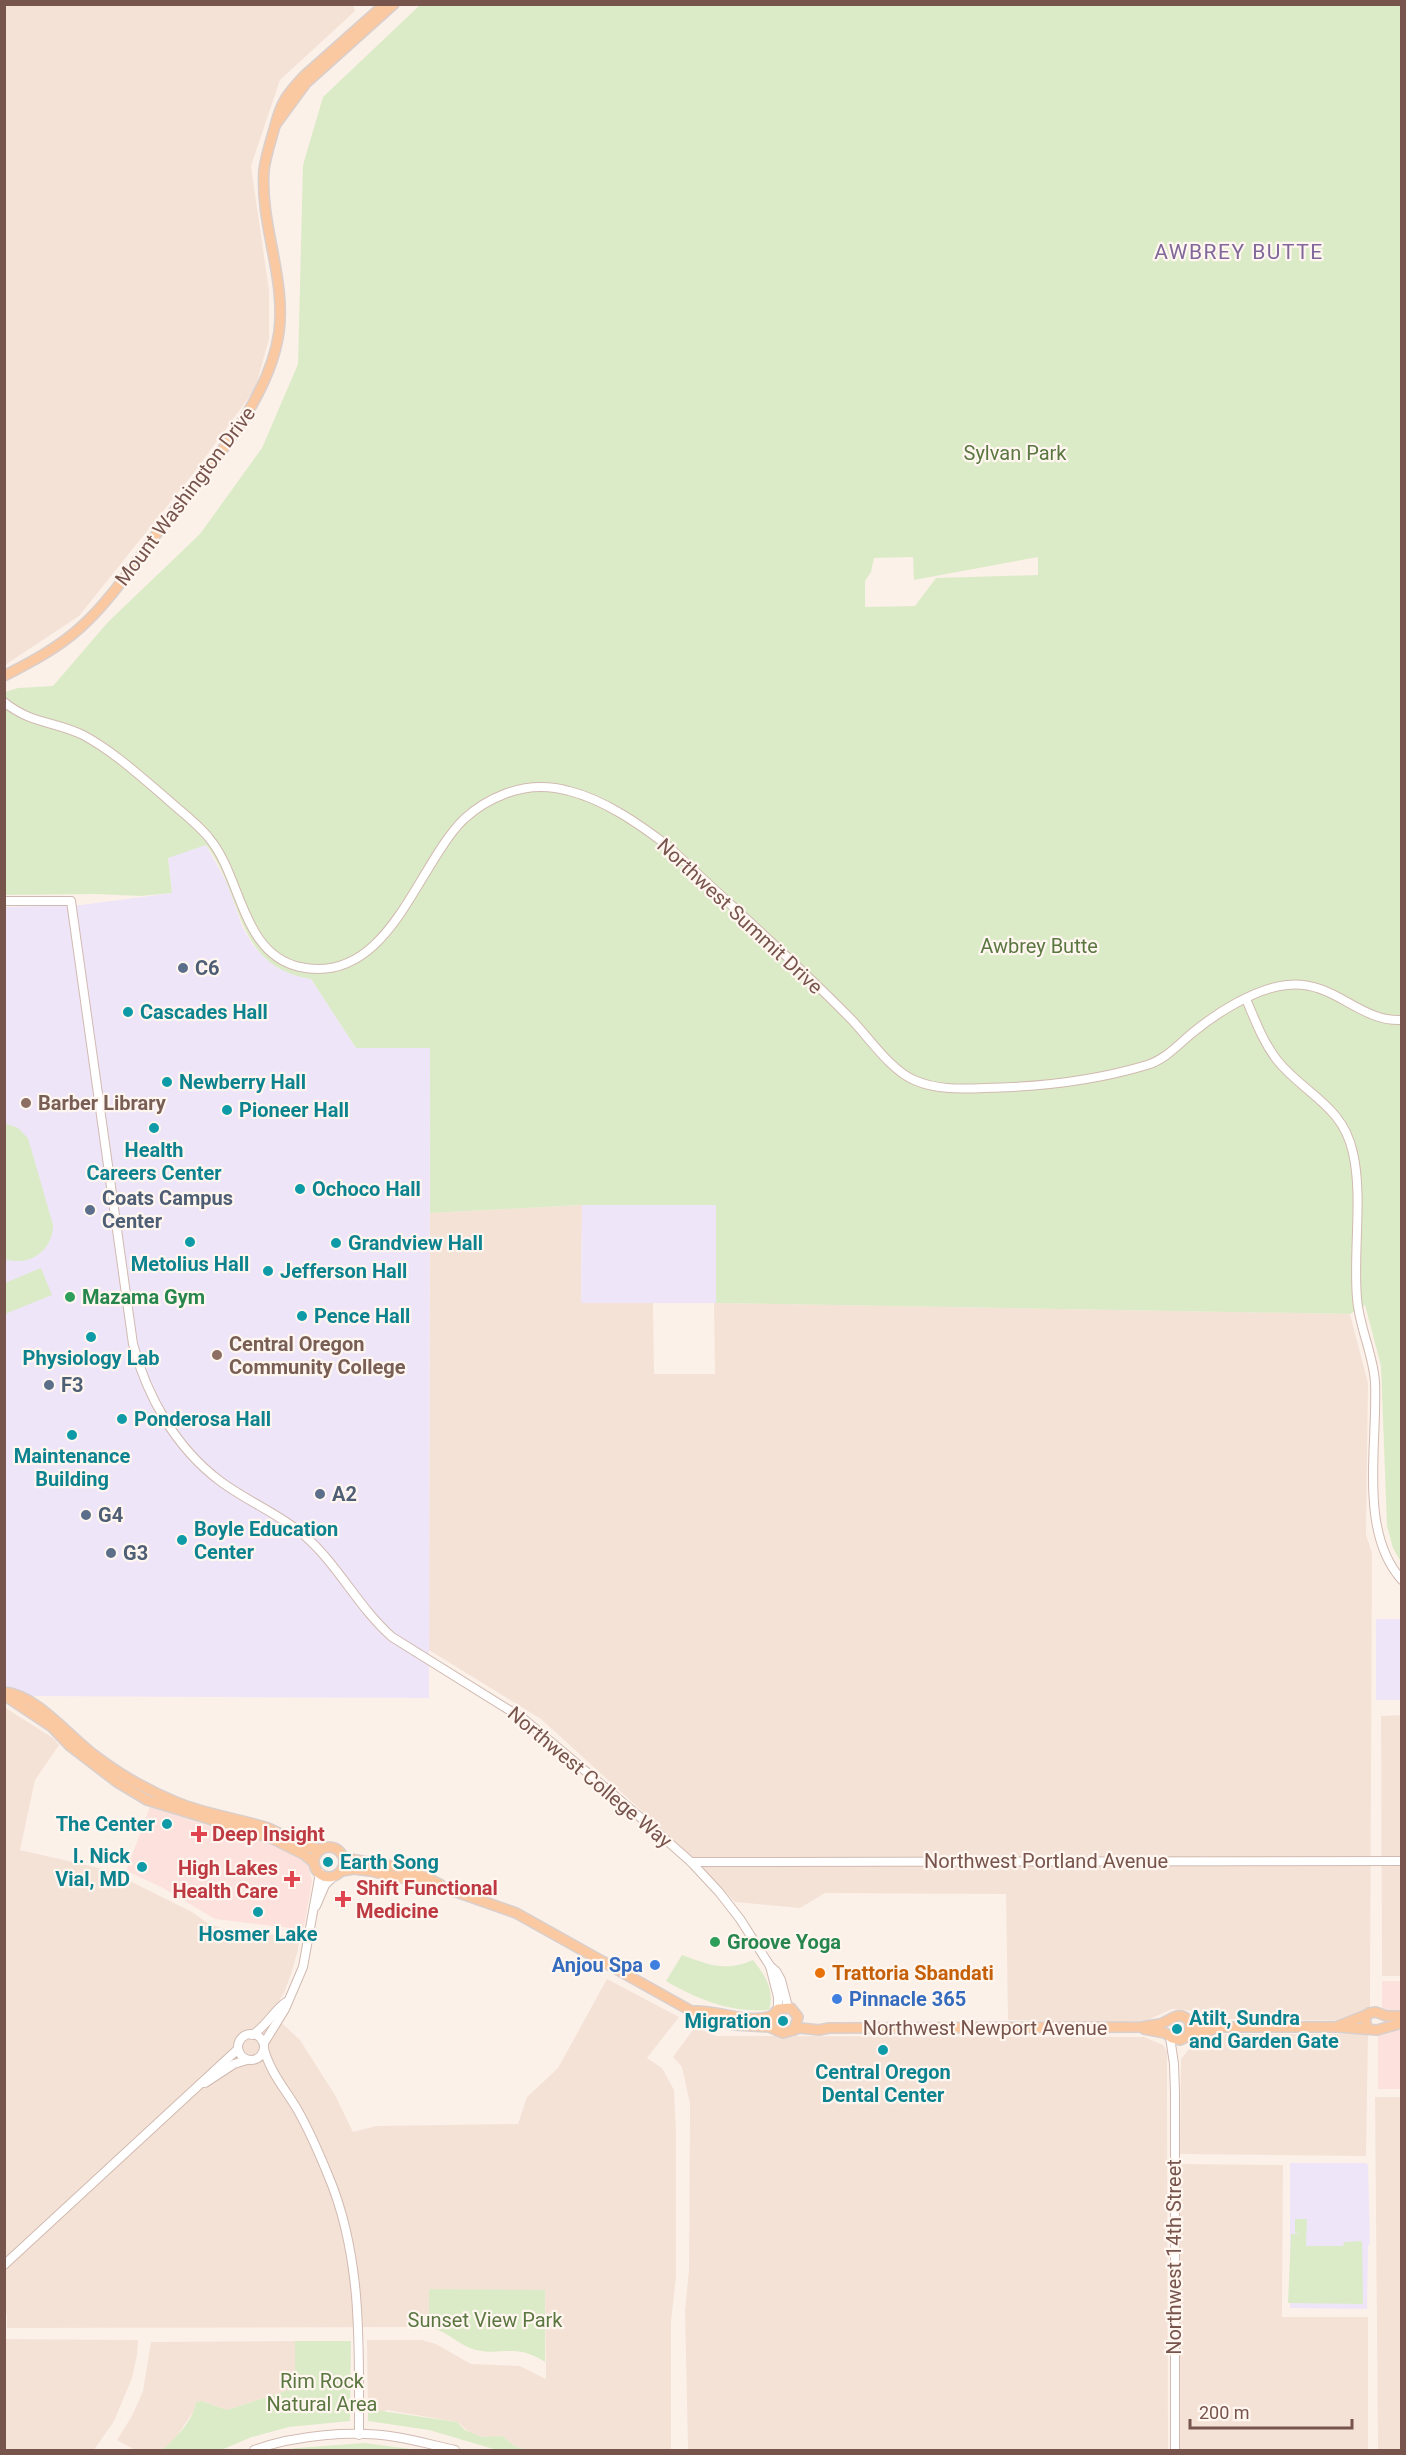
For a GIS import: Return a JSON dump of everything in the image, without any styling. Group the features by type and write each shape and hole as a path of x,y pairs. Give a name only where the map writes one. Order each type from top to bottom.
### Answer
{"main road":[{"name":"Mount Washington Drive","path":"4,676 55,648 95,613 244,420 259,395 271,366 281,312 281,293 264,185 267,152 276,124 276,115 298,82 385,4"},
{"name":"Mount Washington Drive","path":"276,124 306,83 394,4"},
{"path":"4,1693 13,1693 30,1702 96,1757 178,1803 267,1828 309,1847 333,1848 341,1852 344,1858 342,1871"},
{"path":"4,1693 52,1727 70,1746 117,1782 147,1800 271,1838 305,1855 320,1873 333,1877 342,1871 354,1869 370,1871 445,1888 484,1900 537,1923 702,2018 718,2023 776,2029 786,2033 794,2030 798,2017 795,2010 789,2007 761,2019 736,2018 703,2010 693,2011"},
{"path":"314,1863 320,1849"},
{"path":"344,1858 397,1867 428,1878 445,1888"},
{"path":"775,2012 772,2021 776,2029"},
{"path":"1336,2027 1376,2012 1383,2015 1401,2016"},
{"path":"1366,2015 1367,2028"},
{"path":"1216,2027 1180,2040 1169,2036 1166,2027 1174,2016 1182,2016 1190,2022 1216,2027 1336,2027 1345,2030 1367,2028 1377,2031 1401,2023"},
{"name":"Northwest Newport Avenue","path":"798,2017 829,2028"},
{"name":"Northwest Newport Avenue","path":"794,2030 1140,2027 1169,2020"},
{"path":"1188,2036 1190,2022"},
{"name":"Northwest Newport Avenue","path":"1140,2027 1169,2036"}],"street":[{"name":"Northwest Summit Drive","path":"4,702 30,719 67,728 84,736 126,765 201,828 220,852 257,937 281,959 299,967 329,968 350,962 364,953 379,940 410,901 448,837 464,819 492,798 517,789 536,787 561,789 583,795 644,828 668,846 849,1017 900,1071 925,1085 965,1089 1047,1086 1149,1065 1169,1053 1218,1014 1276,987 1304,985 1326,990 1379,1017 1401,1020"},
{"name":"Northwest College Way","path":"4,901 71,901 133,1344 150,1393 169,1426 190,1453 220,1481 284,1519 306,1537 324,1555 375,1623 392,1637 525,1720 576,1761 691,1862 740,1919 770,1966 776,1987 775,2012"},
{"path":"1246,999 1272,1053 1286,1070 1329,1107 1342,1124 1351,1142 1355,1166 1357,1300 1375,1382 1376,1528 1386,1557 1401,1580"},
{"name":"Northwest Portland Avenue","path":"691,1862 1401,1861"},
{"path":"4,2265 199,2088 234,2064 260,2057 303,1967 320,1873"},
{"path":"313,1915 325,1886 333,1877"},
{"name":"Northwest College Way","path":"770,1966 781,1980 789,2007"},
{"path":"199,2088 212,2071 230,2059 238,2049 243,2037 252,2035 263,2028 279,2007 286,2002"},
{"path":"252,2035 259,2037 273,2073 298,2112 329,2176 344,2219 356,2289 359,2435"},
{"name":"Northwest 14th Street","path":"1169,2036 1174,2064 1175,2451"},
{"name":"Northwest 14th Street","path":"1174,2064 1180,2046 1188,2036"},
{"path":"238,2049 241,2056 273,2073"},
{"path":"254,2451 325,2435 395,2437 455,2451"}],"shaded area":[{"path":"353,4 355,11 280,80 251,166 269,290 269,339 255,389 196,470 79,616 5,665 4,5"},
{"name":"Central Oregon Community College","path":"206,845 227,883 243,928 253,945 278,968 311,979 356,1048 430,1048 429,1698 28,1696 5,1685 4,907 81,905 172,893 168,857"},
{"path":"582,1205 581,1302 653,1302 654,1374 715,1374 714,1303 1350,1314 1368,1383 1366,1535 1372,1553 1370,2011 1359,2021 1207,2019 1194,2011 1172,2009 1148,2020 1118,2023 1008,2020 1006,1894 825,1893 800,1908 735,1902 688,1853 541,1719 429,1650 430,1213"},
{"path":"582,1205 716,1205 716,1303 581,1303"},
{"path":"1376,1619 1401,1619 1401,1700 1376,1700"},
{"path":"4,1707 53,1738 59,1745 35,1780 20,1850 108,1870 192,1912 209,1924 231,1931 299,1937 298,1950 284,1993 271,2013 300,2040 335,2095 353,2132 376,2126 518,2124 527,2097 558,2068 607,1979 679,2017 647,2058 662,2068 674,2090 676,2276 671,2322 671,2450 526,2450 515,2446 502,2436 487,2438 472,2434 457,2422 387,2410 368,2421 367,2340 422,2340 436,2344 471,2364 520,2366 546,2379 545,2290 429,2290 429,2327 7,2328 7,2316 4,2309"},
{"path":"1401,1715 1401,1976 1382,1976 1381,1716"},
{"path":"150,1807 268,1842 300,1858 309,1867 312,1881 304,1927 299,1929 215,1919 127,1870"},
{"path":"1382,1981 1401,1981 1401,2013 1382,2011"},
{"path":"1401,2025 1401,2089 1378,2089 1378,2035"},
{"path":"695,2027 716,2036 1144,2037 1163,2045 1167,2052 1168,2450 688,2450 685,2310 689,2270 690,2104 682,2067 673,2057"},
{"path":"1220,2034 1368,2034 1366,2156 1180,2154 1181,2059 1195,2042"},
{"path":"1375,2097 1401,2097 1401,2450 1378,2450"},
{"path":"1290,2163 1366,2163 1368,2165 1370,2243 1368,2246 1367,2309 1290,2308"},
{"path":"1180,2164 1283,2165 1282,2317 1368,2317 1368,2450 1180,2450"},
{"path":"5,2339 138,2340 132,2378 114,2421 94,2450 5,2450"},
{"path":"295,2341 295,2388 227,2410 202,2401 196,2402 195,2409 175,2439 162,2450 135,2450 117,2440 132,2416 143,2391 151,2342"}],"green space":[{"name":"Awbrey Butte","path":"420,5 1401,5 1401,1562 1393,1548 1387,1526 1381,1366 1365,1305 1350,1314 716,1303 716,1205 582,1205 430,1213 430,1048 356,1048 311,979 286,972 267,960 254,944 244,926 219,865 206,845 168,858 172,893 141,896 5,895 5,692 18,688 53,686 108,622 200,534 262,448 298,364 303,165 323,97","holes":["913,557 914,580 1038,557 1038,575 936,578 915,606 865,607 865,581 871,572 874,558"]},
{"path":"4,1123 18,1128 28,1138 53,1225 49,1242 44,1249 31,1259 23,1261 5,1259"},
{"path":"41,1268 52,1295 5,1314 5,1283"},
{"path":"682,1955 718,1966 734,1966 753,1960 770,1989 769,2010 742,2009 716,2004 666,1981"},
{"path":"1295,2219 1307,2219 1306,2246 1343,2246 1344,2242 1362,2241 1363,2304 1288,2303 1291,2234 1301,2234 1295,2233"},
{"name":"Sunset View Park","path":"429,2289 545,2290 545,2362 535,2356 517,2351 476,2350 429,2327"},
{"name":"Rim Rock Natural Area","path":"295,2341 351,2341 350,2421 289,2427 252,2437 221,2450 162,2450 188,2422 196,2402 202,2401 227,2410 295,2388"},
{"name":"Rim Rock Natural Area","path":"368,2409 457,2422 465,2430 482,2437 502,2436 515,2446 526,2450 497,2450 429,2430 368,2421"},
{"path":"365,2443 418,2450 287,2450 296,2448"}],"place":[{"name":"C6","path":"183,968"},
{"name":"Cascades Hall","path":"128,1012"},
{"name":"Newberry Hall","path":"167,1082"},
{"name":"Barber Library","path":"26,1103"},
{"name":"Pioneer Hall","path":"227,1110"},
{"name":"Health Careers Center","path":"154,1128"},
{"name":"Ochoco Hall","path":"300,1189"},
{"name":"Coats Campus Center","path":"90,1210"},
{"name":"Metolius Hall","path":"190,1242"},
{"name":"Grandview Hall","path":"336,1243"},
{"name":"Jefferson Hall","path":"268,1271"},
{"name":"Mazama Gym","path":"70,1297"},
{"name":"Pence Hall","path":"302,1316"},
{"name":"Physiology Lab","path":"91,1337"},
{"name":"Central Oregon Community College","path":"217,1355"},
{"name":"F3","path":"49,1385"},
{"name":"Ponderosa Hall","path":"122,1419"},
{"name":"Maintenance Building","path":"72,1435"},
{"name":"A2","path":"320,1494"},
{"name":"G4","path":"86,1515"},
{"name":"Boyle Education Center","path":"182,1540"},
{"name":"G3","path":"111,1553"},
{"name":"The Center","path":"167,1824"},
{"name":"Deep Insight","path":"199,1834"},
{"name":"Earth Song","path":"328,1862"},
{"name":"I. Nick Vial, MD","path":"142,1867"},
{"name":"High Lakes Health Care","path":"292,1879"},
{"name":"Shift Functional Medicine","path":"343,1899"},
{"name":"Hosmer Lake","path":"258,1912"},
{"name":"Groove Yoga","path":"715,1942"},
{"name":"Anjou Spa","path":"655,1965"},
{"name":"Trattoria Sbandati","path":"820,1973"},
{"name":"Pinnacle 365","path":"837,1999"},
{"name":"Migration","path":"783,2021"},
{"name":"Atilt, Sundra and Garden Gate","path":"1177,2029"},
{"name":"Central Oregon Dental Center","path":"883,2050"}],"district":[{"name":"AWBREY BUTTE","path":"1239,252"}],"park label":[{"name":"Sylvan Park","path":"1015,453"}]}
